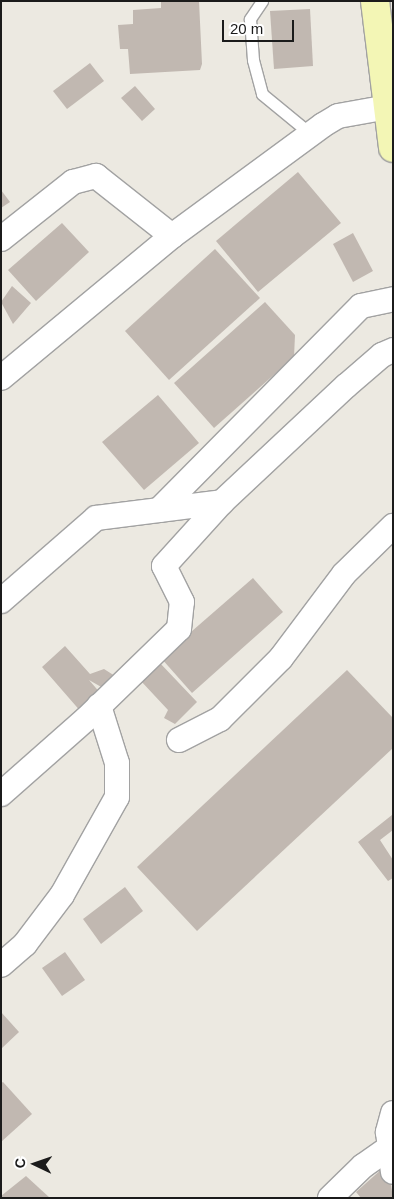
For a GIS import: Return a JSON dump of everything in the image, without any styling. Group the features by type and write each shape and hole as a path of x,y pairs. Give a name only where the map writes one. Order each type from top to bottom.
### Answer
{"main road":[{"path":"375,1 393,148"}],"street":[{"path":"1,378 172,236 338,116 388,107"},
{"path":"1,240 74,182 96,176 172,236"},
{"path":"159,510 361,306 393,299"},
{"path":"1,794 99,706 179,629 182,602 164,566 222,502 346,386 382,355 393,350"},
{"path":"1,601 96,518 222,502"},
{"path":"179,740 220,720 281,658 344,574 393,526"},
{"path":"1,964 25,944 62,895 117,797 117,763 99,706"},
{"path":"393,1113 388,1132 393,1172"},
{"path":"330,1198 362,1166 390,1147"}],"lane":[{"path":"262,1 250,19 253,60 262,94 312,135"}],"building":[{"path":"161,1 199,1 202,64 200,70 130,74 128,49 120,49 118,25 133,24 133,10 161,8"},
{"path":"310,9 313,66 274,69 270,11"},
{"path":"90,63 104,81 67,109 53,91"},
{"path":"135,86 155,109 142,121 121,98"},
{"path":"298,172 341,223 258,292 216,241"},
{"path":"1,190 10,202 1,208"},
{"path":"62,223 89,252 36,301 8,270"},
{"path":"353,233 373,271 353,282 333,244"},
{"path":"215,249 260,298 169,380 125,331"},
{"path":"12,286 31,303 13,324 1,302"},
{"path":"265,302 295,335 294,357 214,428 174,383"},
{"path":"158,395 199,443 144,490 102,442"},
{"path":"253,578 283,612 192,693 161,658"},
{"path":"65,646 90,674 104,669 115,676 103,688 89,680 102,695 82,713 42,667"},
{"path":"159,662 197,702 175,724 164,718 168,710 140,680"},
{"path":"347,670 393,718 393,748 197,931 137,867"},
{"path":"392,815 393,830 380,840 393,860 393,878 388,881 358,842"},
{"path":"125,887 143,911 101,944 83,919"},
{"path":"65,952 85,980 62,996 42,968"},
{"path":"1,1012 19,1032 1,1049"},
{"path":"3,1082 32,1114 1,1142 1,1083"},
{"path":"383,1168 389,1171 393,1198 361,1198 356,1192"},
{"path":"26,1176 50,1198 1,1198 1,1196"}]}
